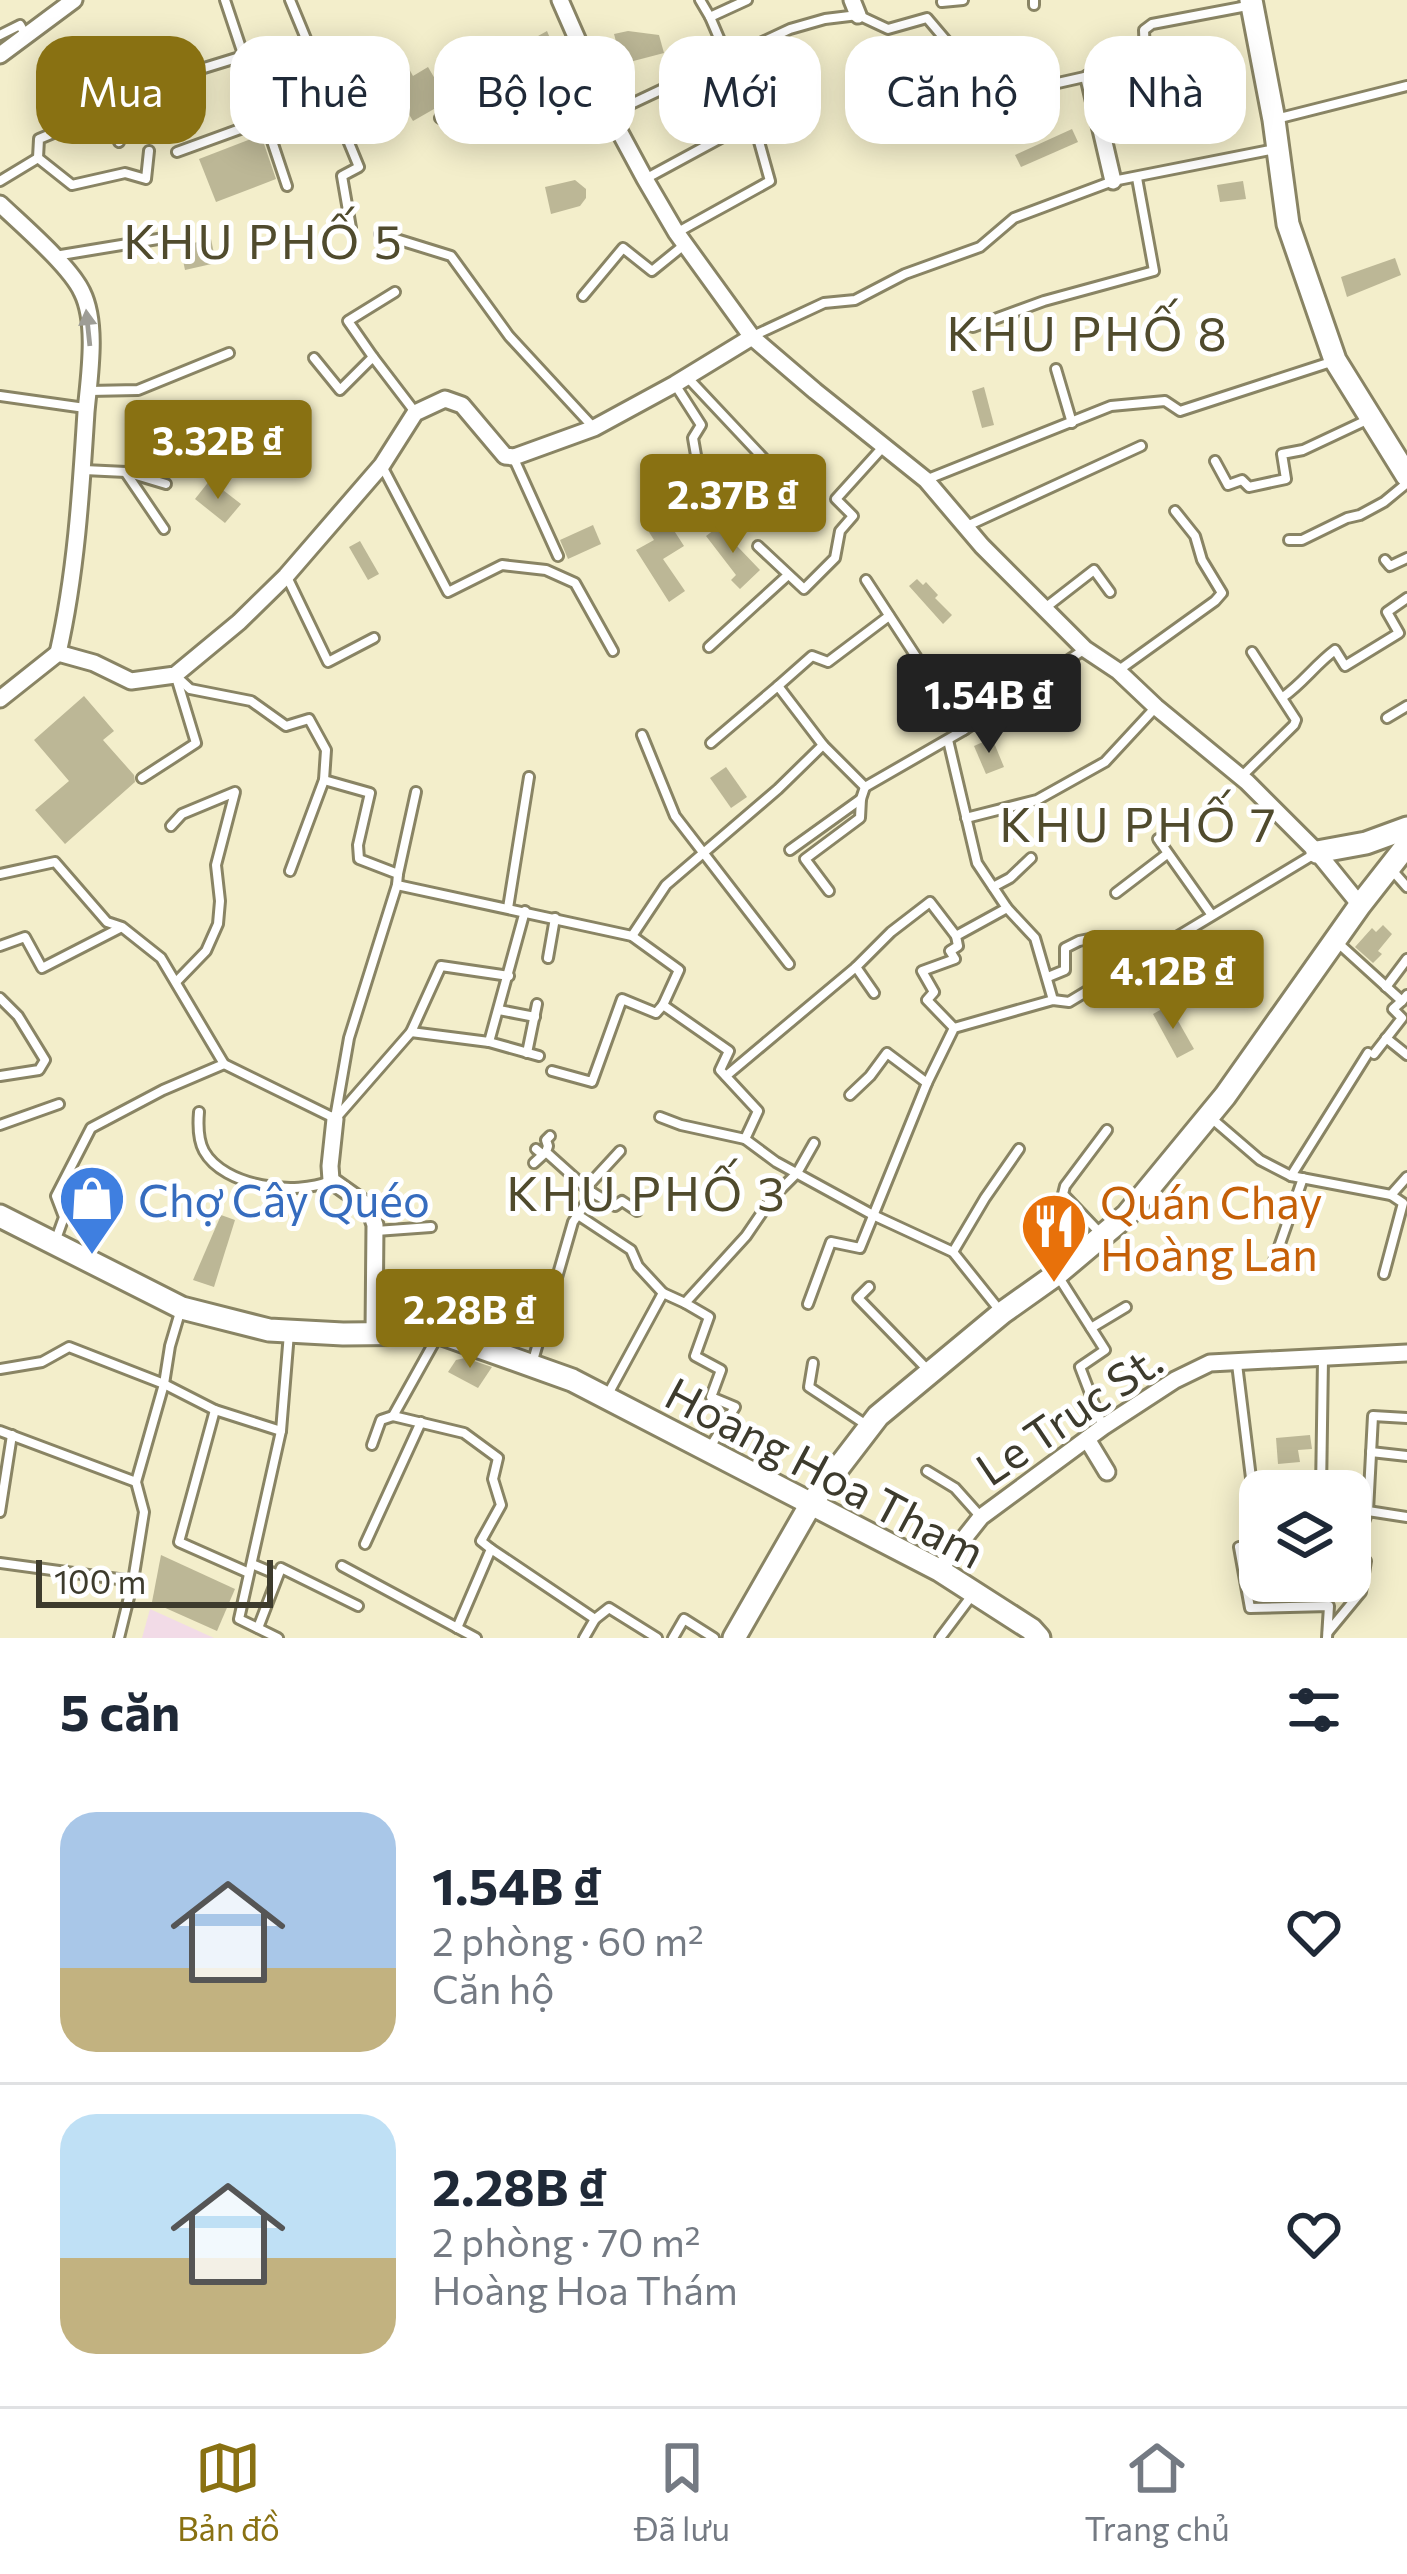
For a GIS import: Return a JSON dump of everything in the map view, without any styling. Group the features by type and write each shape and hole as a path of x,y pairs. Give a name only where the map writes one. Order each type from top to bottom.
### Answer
{"street":[{"path":"560,0 576,36"},
{"path":"0,55 70,1"},
{"path":"1252,3 1288,224 1335,360 1407,477"},
{"path":"626,144 681,238 752,337 926,480 1085,649 1118,671 1241,777 1317,852 1360,905"},
{"path":"1105,144 1113,182"},
{"path":"0,204 82,292 91,330 82,470 67,613 58,653 0,699"},
{"path":"58,653 131,681 175,675 286,576 382,465 416,413 445,399 462,405 505,456 514,457 594,428 752,337"},
{"path":"1317,852 1366,843 1407,828"},
{"path":"1366,843 1388,866"},
{"path":"734,1638 812,1502 878,1416 1127,1215 1209,1116 1407,845"},
{"path":"335,1119 332,1180 369,1207 375,1231 374,1332"},
{"name":"Hoang Hoa Tham","path":"0,1216 182,1308 269,1330 440,1333 572,1379 939,1570 1039,1638"},
{"name":"Le Truc St.","path":"939,1570 981,1517 1103,1426 1175,1380 1210,1364 1407,1353"},
{"path":"1087,1439 1107,1472"}],"lane":[{"path":"225,0 237,36"},
{"path":"290,0 359,167 342,176 351,228"},
{"path":"700,0 718,36"},
{"path":"710,17 747,0"},
{"path":"942,2 963,0"},
{"path":"1144,36 1152,24 1252,3"},
{"path":"776,36 855,8 888,28 927,18 955,51 977,51 1017,67 1040,88 1084,79"},
{"path":"0,35 20,26 25,34"},
{"path":"1274,120 1407,86"},
{"path":"177,152 230,133"},
{"path":"38,158 39,144"},
{"path":"273,144 287,186"},
{"path":"645,179 709,144"},
{"path":"583,296 622,248 652,271 681,238 770,181 760,144"},
{"path":"752,337 824,303 855,300 905,274 980,248 1014,218 1113,182 1278,148"},
{"path":"38,158 72,185 124,173 146,179 149,151"},
{"path":"0,181 38,158"},
{"path":"973,328 1154,272 1137,178"},
{"path":"380,234 451,256 509,336 594,428"},
{"path":"53,256 164,238"},
{"path":"395,292 347,321 416,413"},
{"path":"0,396 87,399 138,390 230,353"},
{"path":"314,358 340,390 373,357"},
{"path":"926,480 1111,406 1165,400 1180,411 1335,360"},
{"path":"1056,369 1072,423"},
{"path":"681,381 766,461"},
{"path":"681,381 701,424 693,438 701,484"},
{"path":"1215,461 1228,484 1242,480 1249,487 1286,479 1282,454 1303,450 1371,419"},
{"path":"758,546 804,589 835,558 840,531 853,516 836,499 884,446"},
{"path":"966,527 1141,446"},
{"path":"514,457 558,556"},
{"path":"382,465 448,592 502,565 546,570 575,584 613,651"},
{"path":"82,470 126,472 166,484"},
{"path":"126,472 164,529"},
{"path":"1289,540 1302,540 1360,515 1384,502 1407,477"},
{"path":"1118,671 1222,593 1202,560 1195,536 1174,511"},
{"path":"1384,560 1390,566 1407,558"},
{"path":"1045,609 1094,570 1110,592"},
{"path":"709,647 788,574"},
{"path":"286,576 328,662 374,638"},
{"path":"866,580 964,730"},
{"path":"1283,697 1335,650 1345,666 1399,633 1387,612 1407,598"},
{"path":"712,743 812,656 828,662 889,616"},
{"path":"829,891 805,859 860,818 865,787 949,740 1085,649"},
{"path":"1241,777 1295,723 1252,652"},
{"path":"142,778 196,743 175,675"},
{"path":"175,675 190,689 251,701 286,726 309,719 326,750 324,780 290,872"},
{"path":"778,686 823,745 865,787"},
{"path":"1387,718 1407,706"},
{"path":"966,818 1037,800 1105,762 1156,707"},
{"path":"642,735 675,816 789,964"},
{"path":"949,740 976,863 1035,938 1052,1000"},
{"path":"632,936 666,885 823,745"},
{"path":"508,908 529,777"},
{"path":"324,780 370,793 359,859 398,874"},
{"path":"171,826 182,814 236,792 216,865 218,924 206,951 177,981"},
{"path":"335,1119 349,1038 398,885 416,792"},
{"path":"790,850 861,799"},
{"path":"1158,839 1211,914"},
{"path":"808,1304 831,1242 860,1248 954,1028 1052,1000 1069,1002 1317,852"},
{"path":"1116,893 1167,854"},
{"path":"993,886 1010,878 1031,858"},
{"path":"0,874 55,862 107,922 122,927 161,958 224,1064 335,1119"},
{"path":"1388,866 1407,887"},
{"path":"398,885 632,936 679,970 656,1013 622,999 592,1082 552,1071"},
{"path":"725,1076 930,902 956,936 958,946 950,951 955,959 922,971 934,992 927,1000 954,1028"},
{"path":"956,936 1007,908"},
{"path":"489,1042 526,911"},
{"path":"548,958 555,918"},
{"path":"0,946 25,938 42,968 122,927"},
{"path":"1048,977 1065,970 1065,949 1079,940 1099,937"},
{"path":"1291,1176 1371,1053 1404,1020 1393,1009 1404,998 1336,941"},
{"path":"1386,987 1407,959"},
{"path":"335,1119 411,1032 441,966 509,976"},
{"path":"856,968 874,993"},
{"path":"0,998 18,1016 46,1060 39,1070 0,1076"},
{"path":"527,1053 537,1004"},
{"path":"663,1005 729,1052 720,1070 758,1111 745,1139"},
{"path":"499,1010 535,1017"},
{"path":"411,1032 489,1042 539,1056"},
{"path":"1386,1038 1407,1055"},
{"path":"850,1095 886,1053 927,1083"},
{"path":"55,1243 64,1217 56,1196 91,1128 224,1064"},
{"path":"0,1125 59,1104"},
{"path":"199,1112 203,1150 215,1164 248,1183 293,1189 315,1188 332,1180"},
{"path":"1209,1116 1260,1160 1291,1176 1391,1195 1403,1203 1384,1274"},
{"path":"660,1117 745,1139 873,1215 953,1252 1002,1313"},
{"path":"1102,1236 1063,1194 1107,1130"},
{"path":"534,1163 550,1136"},
{"path":"685,1303 746,1236 814,1144"},
{"path":"953,1252 1019,1149"},
{"path":"541,1150 590,1191 615,1206 622,1201 637,1211"},
{"path":"532,1365 573,1222 620,1151"},
{"path":"1391,1195 1407,1177"},
{"path":"1274,1261 1303,1178"},
{"path":"578,1215 632,1250 638,1266 663,1293 709,1317 695,1356 721,1370 712,1397 735,1407 709,1450"},
{"path":"375,1231 431,1227"},
{"path":"1057,1274 1105,1350 1080,1367 1103,1426"},
{"path":"869,1287 858,1298 932,1374"},
{"path":"606,1397 663,1293"},
{"path":"1091,1328 1126,1307"},
{"path":"119,1638 144,1512 136,1482 182,1308"},
{"path":"278,1638 239,1619 281,1431 289,1330"},
{"path":"393,1416 440,1333"},
{"path":"0,1369 42,1362 69,1347 164,1384 214,1410 281,1431"},
{"path":"1321,1470 1323,1357"},
{"path":"1237,1362 1259,1543 1239,1546 1250,1608 1329,1606 1328,1635"},
{"path":"814,1363 809,1387 870,1426"},
{"path":"214,1410 179,1542 278,1575"},
{"path":"372,1444 381,1420 393,1416 464,1433 498,1458 493,1479 501,1505 481,1541 595,1619"},
{"path":"1371,1470 1373,1416 1407,1418"},
{"path":"365,1544 421,1422"},
{"path":"0,1431 136,1482"},
{"path":"0,1511 12,1435"},
{"path":"1372,1452 1407,1456"},
{"path":"927,1471 955,1488 981,1517"},
{"path":"1371,1511 1407,1517"},
{"path":"457,1628 491,1549"},
{"path":"0,1563 133,1581"},
{"path":"341,1566 476,1638"},
{"path":"257,1628 281,1568 358,1606"},
{"path":"940,1638 974,1593"},
{"path":"1328,1635 1353,1602"},
{"path":"584,1638 595,1619 609,1608 657,1638"},
{"path":"673,1638 684,1619 714,1638"}],"shaded area":[{"path":"150,1609 214,1638 142,1638"}],"building":[{"path":"614,34 659,35 659,54 635,61 635,36"},
{"path":"428,67 434,77 434,109 413,121 410,70 413,76"},
{"path":"1072,129 1078,142 1021,167 1015,155 1039,144 1060,144 1060,134"},
{"path":"238,144 264,144 276,179 216,202 199,159"},
{"path":"575,180 586,189 586,198 580,206 551,214 545,187"},
{"path":"1243,181 1246,199 1220,202 1217,185"},
{"path":"211,239 216,263 185,270 180,246"},
{"path":"1395,258 1401,275 1347,297 1341,277"},
{"path":"984,387 994,425 982,428 972,391"},
{"path":"247,421 262,432 239,466 222,454"},
{"path":"800,472 809,483 785,503 775,492"},
{"path":"210,480 241,504 225,523 195,499"},
{"path":"662,512 684,546 663,559 685,591 669,602 636,550 654,540 644,524"},
{"path":"722,524 760,570 740,589 731,580 736,575 706,536"},
{"path":"593,525 601,544 568,559 560,540"},
{"path":"360,541 379,574 368,580 349,547"},
{"path":"917,579 923,585 926,582 952,615 943,624 909,586"},
{"path":"84,696 114,731 103,740 135,782 65,844 35,810 69,781 34,740"},
{"path":"992,738 1004,767 986,774 974,746"},
{"path":"726,767 747,797 731,808 710,778"},
{"path":"1383,925 1392,934 1373,963 1355,947 1372,928 1376,932"},
{"path":"1169,1005 1194,1049 1177,1058 1153,1014"},
{"path":"221,1215 235,1220 214,1287 193,1280"},
{"path":"465,1358 492,1367 478,1388 448,1372 456,1360"},
{"path":"1310,1435 1312,1449 1298,1450 1300,1462 1278,1464 1276,1438"},
{"path":"161,1555 235,1589 217,1631 152,1602"}],"place":[{"name":"Chợ Cây Quéo","path":"92,1257"},
{"name":"Quán Chay Hoàng Lan","path":"1054,1285"}],"district":[{"name":"KHU PHỐ 5","path":"264,239"},
{"name":"KHU PHỐ 8","path":"1088,331"},
{"name":"KHU PHỐ 7","path":"1139,822"},
{"name":"KHU PHỐ 3","path":"647,1191"}]}
